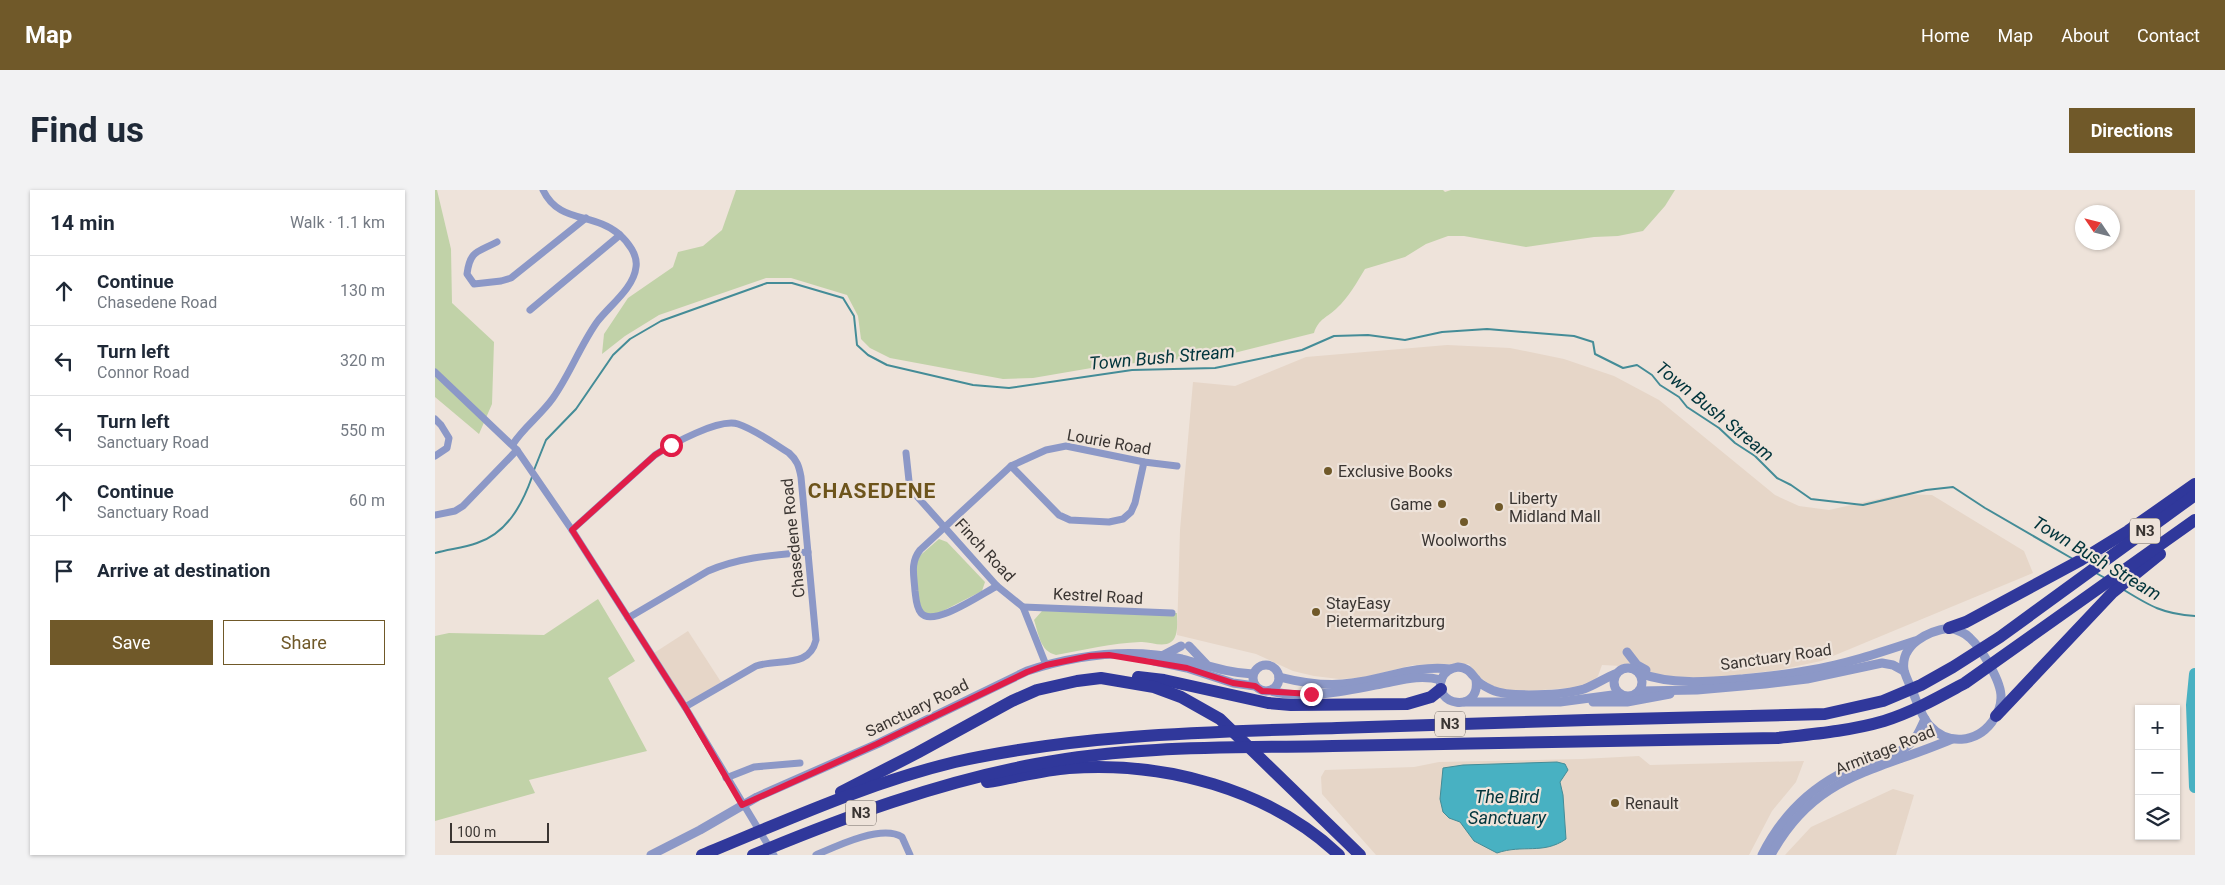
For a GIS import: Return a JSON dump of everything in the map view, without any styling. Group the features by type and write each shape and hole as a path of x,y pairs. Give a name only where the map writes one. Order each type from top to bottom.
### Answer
{"highway":[{"path":"1949,628 1966,622 2077,562 2127,531 2195,484"},
{"name":"N3","path":"703,855 785,821 913,774 1007,752 1080,740 1205,732 1825,714 1883,701 1921,685 2001,638 2195,495"},
{"name":"N3","path":"753,855 777,850 849,817 993,772 1038,763 1103,754 1217,748 1777,738 1826,733 1884,721 1928,703 1965,683 2113,584 2195,520"},
{"path":"1997,716 2113,584 2195,526"},
{"path":"785,821 917,753 1012,701 1061,684 1101,678 1124,677 1164,680 1268,703 1298,705 1407,704 1431,697 1441,684"},
{"path":"1101,678 1154,688 1199,705 1220,719 1360,855"},
{"path":"945,786 965,786 1069,768 1123,769 1174,774 1215,785 1271,808 1319,838 1339,855"}],"street":[{"path":"435,515 455,511 463,506 515,447 550,403 594,326 633,278 637,266 635,254 620,235 610,228 586,218 561,212 548,201 543,190"},
{"path":"497,242 472,255 469,260 467,274 474,284 509,279 586,218"},
{"path":"530,310 620,235"},
{"path":"435,372 515,447 528,465 572,530 685,707 742,805 777,850"},
{"path":"435,419 449,438 447,448 435,456"},
{"name":"Chasedene Road","path":"572,530 655,455 671,445 717,426 737,424 789,453 799,465 816,640 811,654 803,659 768,662 755,666 685,707"},
{"name":"Lourie Road","path":"997,586 937,617 930,618 922,614 917,602 913,561 919,550 1011,466 1046,450 1066,446 1144,462 1177,466"},
{"name":"Finch Road","path":"906,453 911,488 997,586 1023,607 1046,665"},
{"path":"1011,466 1059,515 1070,520 1109,522 1123,518 1131,512 1135,503 1144,462"},
{"path":"628,618 721,565 760,557 808,552"},
{"name":"Kestrel Road","path":"1023,607 1172,614"},
{"path":"1949,628 1964,634 1974,642 1994,673 2000,688 2001,697 1997,716 1989,726 1967,740 1952,739 1936,732 1923,716 1904,671 1908,652 1915,641 1930,633 1949,628"},
{"name":"Sanctuary Road","path":"1639,673 1650,677 1676,681 1711,682 1805,672 1857,659 1915,641"},
{"path":"1159,657 1185,646 1209,667"},
{"path":"1627,652 1643,669 1676,681"},
{"name":"Sanctuary Road","path":"651,855 700,830 742,805 877,744 1027,672 1046,665 1090,656 1138,654 1180,659 1233,672 1253,674"},
{"name":"Sanctuary Road","path":"1109,655 1187,668 1233,683 1255,686"},
{"name":"Sanctuary Road","path":"1639,691 1697,690 1807,679 1882,663 1893,665 1904,671"},
{"path":"1271,691 1277,685 1279,677 1276,669 1268,664 1260,666 1253,674 1255,686 1262,691 1291,694 1325,693 1424,676 1441,684"},
{"path":"1279,677 1321,684 1338,684 1359,682 1428,668 1463,668 1472,673 1476,680 1476,690 1470,699 1465,702"},
{"path":"1476,680 1497,692 1518,694 1562,693 1583,689 1624,668 1633,668 1639,673 1642,684 1639,691 1628,696 1620,694 1568,701"},
{"path":"1450,669 1441,684 1444,696 1450,701 1457,703 1627,702 1697,690"},
{"path":"1615,674 1613,685 1620,694"},
{"name":"Armitage Road","path":"1762,855 1782,823 1805,798 1839,775 1903,749 1916,736 1923,716"},
{"name":"Armitage Road","path":"1771,855 1790,824 1816,798 1830,788 1865,772 1952,739"},
{"path":"726,778 754,767 800,763"},
{"path":"816,855 863,837 880,833 891,833 902,837 910,855"}],"shaded area":[{"path":"1447,345 1510,348 1564,359 1614,376 1659,400 1775,495 1799,506 1829,510 1901,494 1932,495 2024,551 2033,573 1821,661 1779,670 1696,680 1646,673 1639,667 1602,665 1598,676 1591,684 1582,687 1528,691 1506,690 1497,689 1478,676 1469,664 1413,665 1362,678 1339,679 1293,671 1256,654 1177,635 1180,530 1193,382 1235,386 1306,357"},
{"path":"688,631 721,682 686,704 654,653"},
{"path":"1639,756 1650,765 1804,761 1796,782 1772,811 1749,855 1376,855 1322,794 1321,777 1325,770 1414,767 1439,762"},
{"path":"1893,789 1914,795 1896,855 1785,855 1811,827"}],"green space":[{"path":"435,190 437,190 451,249 452,303 494,342 492,404 479,434 435,397"},
{"path":"736,190 1443,190 1445,192 1451,190 1675,190 1665,206 1643,231 1618,236 1594,237 1526,247 1464,236 1448,236 1426,244 1405,257 1365,269 1353,289 1321,321 1314,333 1226,355 1103,366 1033,378 1003,379 890,358 870,348 861,339 858,316 847,295 791,278 766,278 659,315 625,336 602,354 604,334 628,298 673,267 678,252 703,246 722,230"},
{"path":"939,539 947,542 985,582 982,591 931,617 919,608 915,568 916,559"},
{"path":"598,599 635,661 608,678 647,751 529,780 535,793 435,821 435,636 449,633 544,635"},
{"path":"1042,611 1177,613 1176,633 1174,640 1167,644 1129,643 1056,655 1043,646 1039,637 1034,620"}],"water":[{"name":"The Bird Sanctuary","path":"1557,762 1565,764 1568,770 1560,782 1563,795 1566,839 1557,844 1549,847 1506,850 1497,853 1474,841 1460,822 1449,818 1443,812 1440,799 1443,768 1463,765"}],"waterway":[{"name":"Town Bush Stream","path":"534,470 546,440 576,409 613,355 630,339 661,321 767,283 792,283 843,298 854,316 857,345 868,355 887,365 973,385 1009,388 1132,370 1215,368 1302,350 1334,336 1368,335 1405,340 1442,332 1487,329 1574,336 1593,342 1595,354 1623,368 1637,365 1652,375 1660,385 1679,397 1687,407 1719,428 1735,443 1755,456 1777,478 1811,499 1863,505 1926,490 1953,487 1985,508 2073,559"},
{"name":"Town Bush Stream","path":"435,553 477,543 497,532 518,508 532,477"},
{"name":"Town Bush Stream","path":"2096,573 2105,578"},
{"name":"Town Bush Stream","path":"2124,590 2142,601 2165,611 2195,616"},
{"path":"2195,674 2192,705 2195,787"}],"place":[{"name":"Exclusive Books","path":"1328,471"},
{"name":"Game","path":"1442,504"},
{"name":"Liberty Midland Mall","path":"1499,507"},
{"name":"Woolworths","path":"1464,522"},
{"name":"StayEasy Pietermaritzburg","path":"1316,612"},
{"name":"Renault","path":"1615,803"}],"district":[{"name":"CHASEDENE","path":"872,491"}],"route":[{"path":"671,445 655,455 572,530 685,707 742,805 877,744 1010,679 1046,665 1090,656 1109,655 1145,660 1187,668 1233,683 1255,686 1262,691 1311,694"}]}
